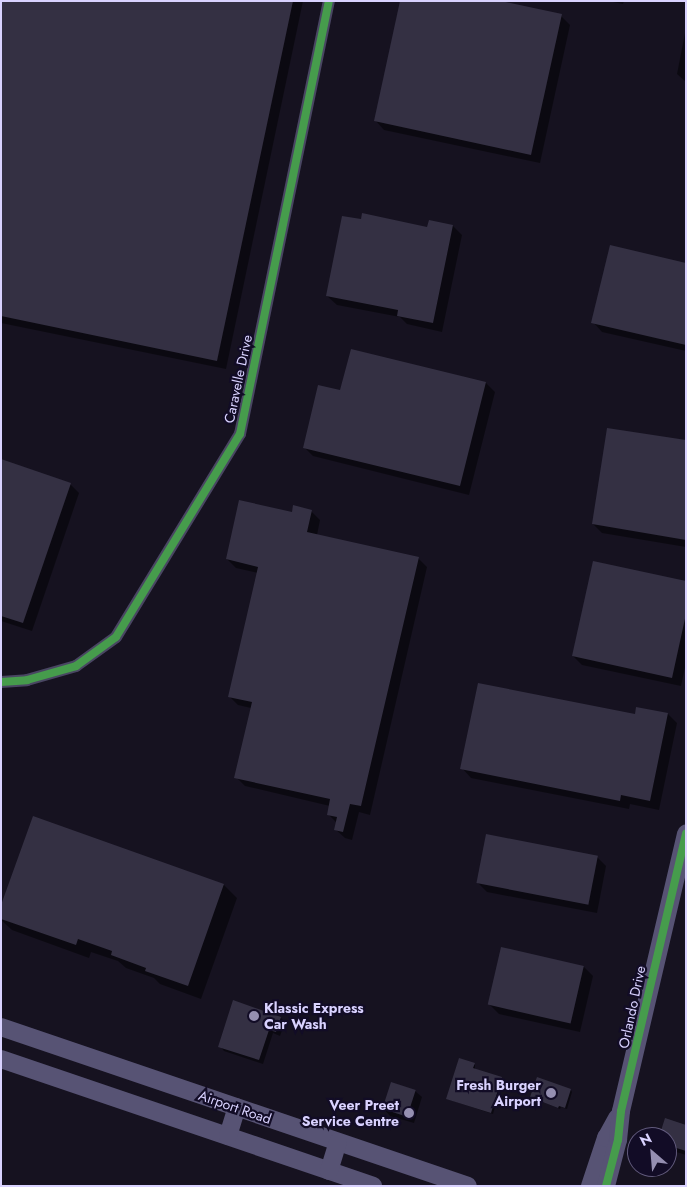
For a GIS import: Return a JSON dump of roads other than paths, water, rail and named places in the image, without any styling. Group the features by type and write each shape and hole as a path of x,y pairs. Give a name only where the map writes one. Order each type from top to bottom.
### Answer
{"main road":[{"name":"Orlando Drive","path":"606,1186 618,1140 621,1111 686,833"},
{"name":"Airport Road","path":"1,1027 468,1186"},
{"path":"1,1060 373,1186"},
{"path":"228,1136 237,1107"},
{"name":"Orlando Drive","path":"590,1186 606,1138 621,1111"},
{"path":"329,1171 338,1142"}],"street":[{"name":"Caravelle Drive","path":"1,682 27,680 76,666 116,637 240,434 329,1"}],"place":[{"name":"Klassic Express Car Wash","path":"254,1016"},
{"name":"Fresh Burger Airport","path":"551,1093"},
{"name":"Veer Preet Service Centre","path":"409,1113"}]}
